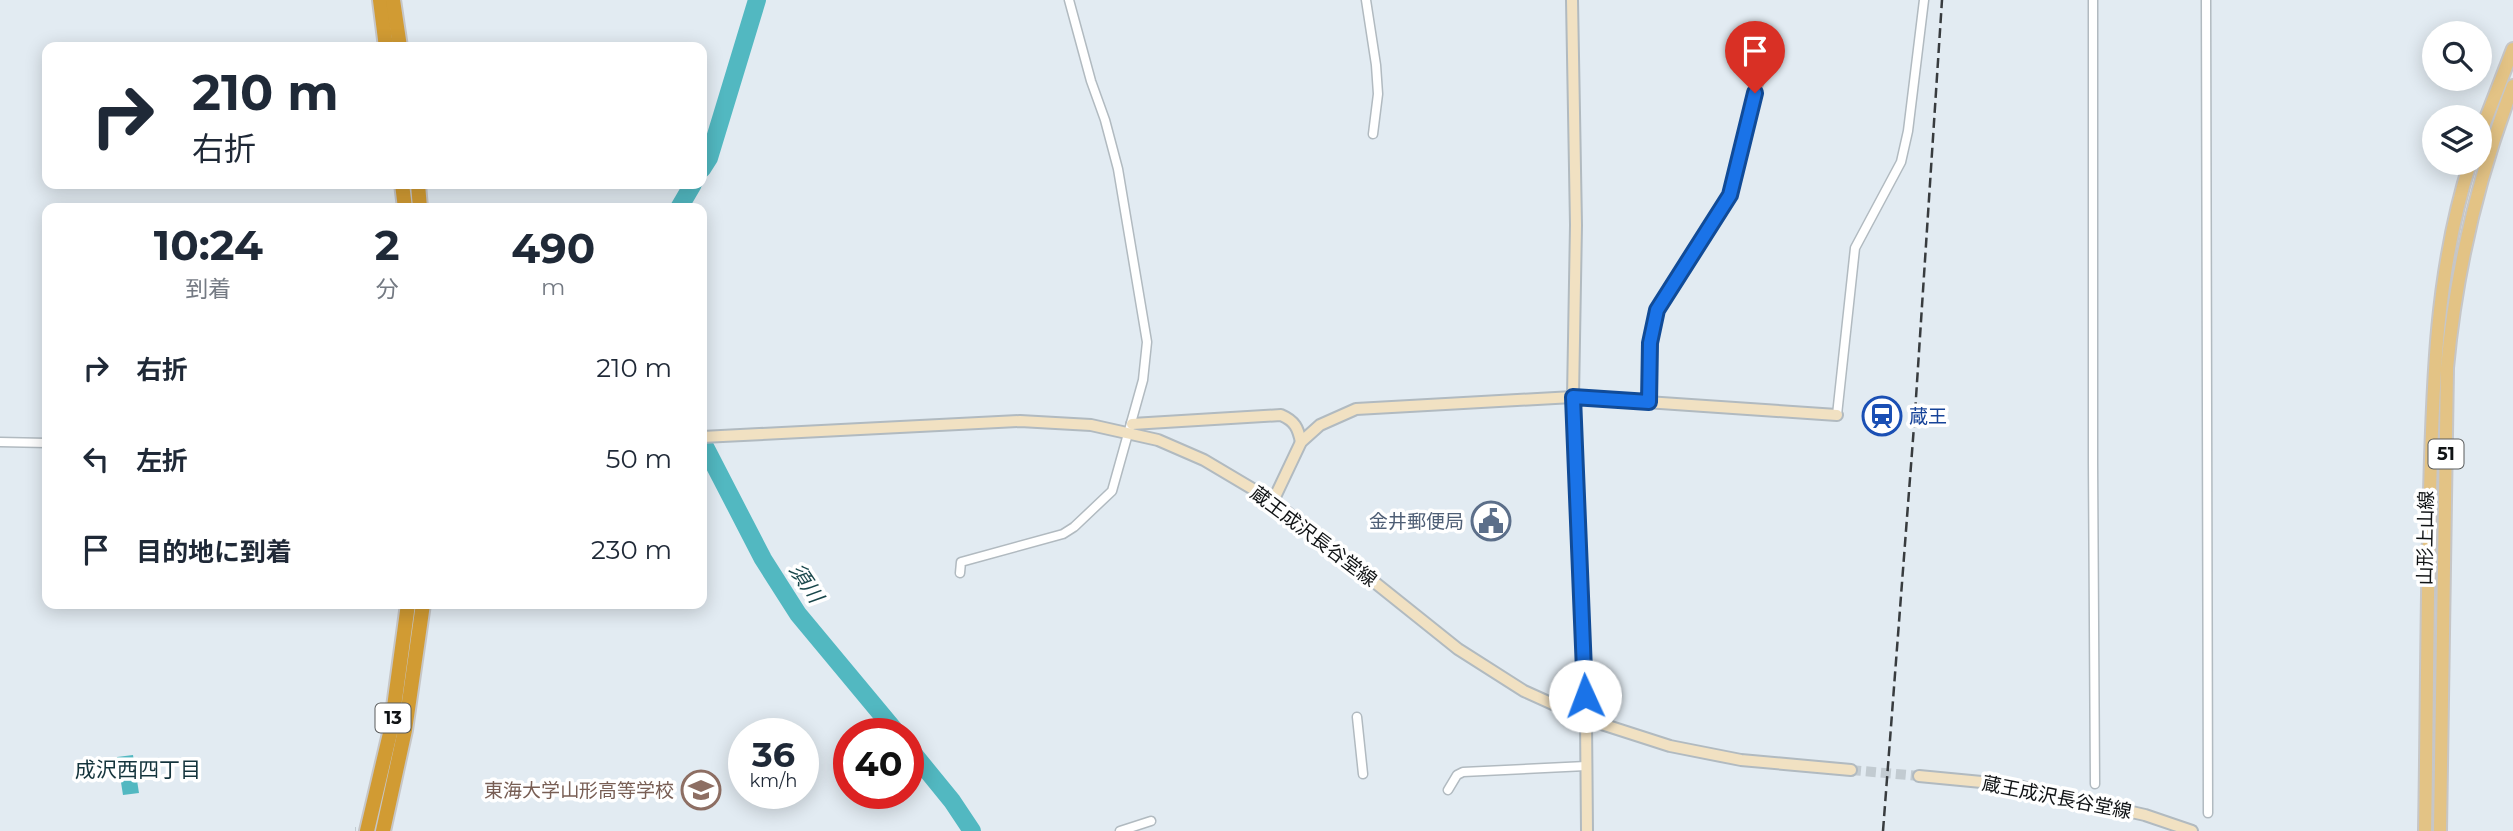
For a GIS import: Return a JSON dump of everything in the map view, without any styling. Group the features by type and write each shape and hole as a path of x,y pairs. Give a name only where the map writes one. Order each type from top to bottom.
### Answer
{"highway":[{"path":"380,0 385,42"},
{"path":"393,0 399,42"},
{"name":"13","path":"367,831 391,729 407,609"},
{"name":"13","path":"383,831 405,730 422,609"}],"main road":[{"path":"2491,105 2513,49"},
{"name":"山形上山線","path":"2440,831 2447,368 2451,323 2465,242 2480,184 2513,86"},
{"name":"山形上山線","path":"2425,831 2435,361 2444,271 2466,175"}],"street":[{"path":"960,573 961,562 1063,534 1112,491 1143,380 1147,342 1118,169 1069,0"},
{"path":"1366,0 1378,94 1373,134"},
{"path":"1572,0 1577,225 1573,397 1586,719 1587,831"},
{"path":"1273,501 1301,442 1320,425 1356,409 1573,397 1837,415 1855,248 1901,162 1908,131 1924,0"},
{"path":"2093,0 2092,462 2095,784"},
{"path":"2206,0 2208,813"},
{"path":"1649,402 1650,343 1657,310 1730,195 1755,93 1768,62 1765,33"},
{"path":"1130,429 1235,416 1281,415 1292,420 1298,428 1301,442"},
{"name":"蔵王成沢長谷堂線","path":"707,437 1046,421 1130,429 1204,460 1273,501 1458,649 1524,691 1586,719 1670,746 1754,762 1851,770"},
{"path":"0,442 42,443"},
{"path":"1357,717 1363,774"},
{"path":"1448,790 1457,775 1463,772 1586,766"},
{"name":"蔵王成沢長谷堂線","path":"1919,776 2024,787 2146,815 2192,831"},
{"path":"1120,831 1151,821"}],"water":[{"path":"133,755 139,793 123,795 117,757"}],"waterway":[{"name":"須川","path":"707,161 757,0"},
{"name":"須川","path":"682,203 690,189"},
{"name":"須川","path":"707,451 763,559 798,614 885,718"},
{"name":"須川","path":"924,767 972,831"}],"tunnel":[{"path":"1851,770 1919,776"}],"railway":[{"path":"1883,831 1915,413 1942,0"}],"place":[{"name":"蔵王","path":"1882,416"},
{"name":"金井郵便局","path":"1491,521"},
{"name":"東海大学山形高等学校","path":"701,790"}],"district":[{"name":"成沢西四丁目","path":"138,770"}],"route":[{"path":"1585,696 1573,397 1649,402 1650,343 1657,310 1730,195 1755,93"}]}
